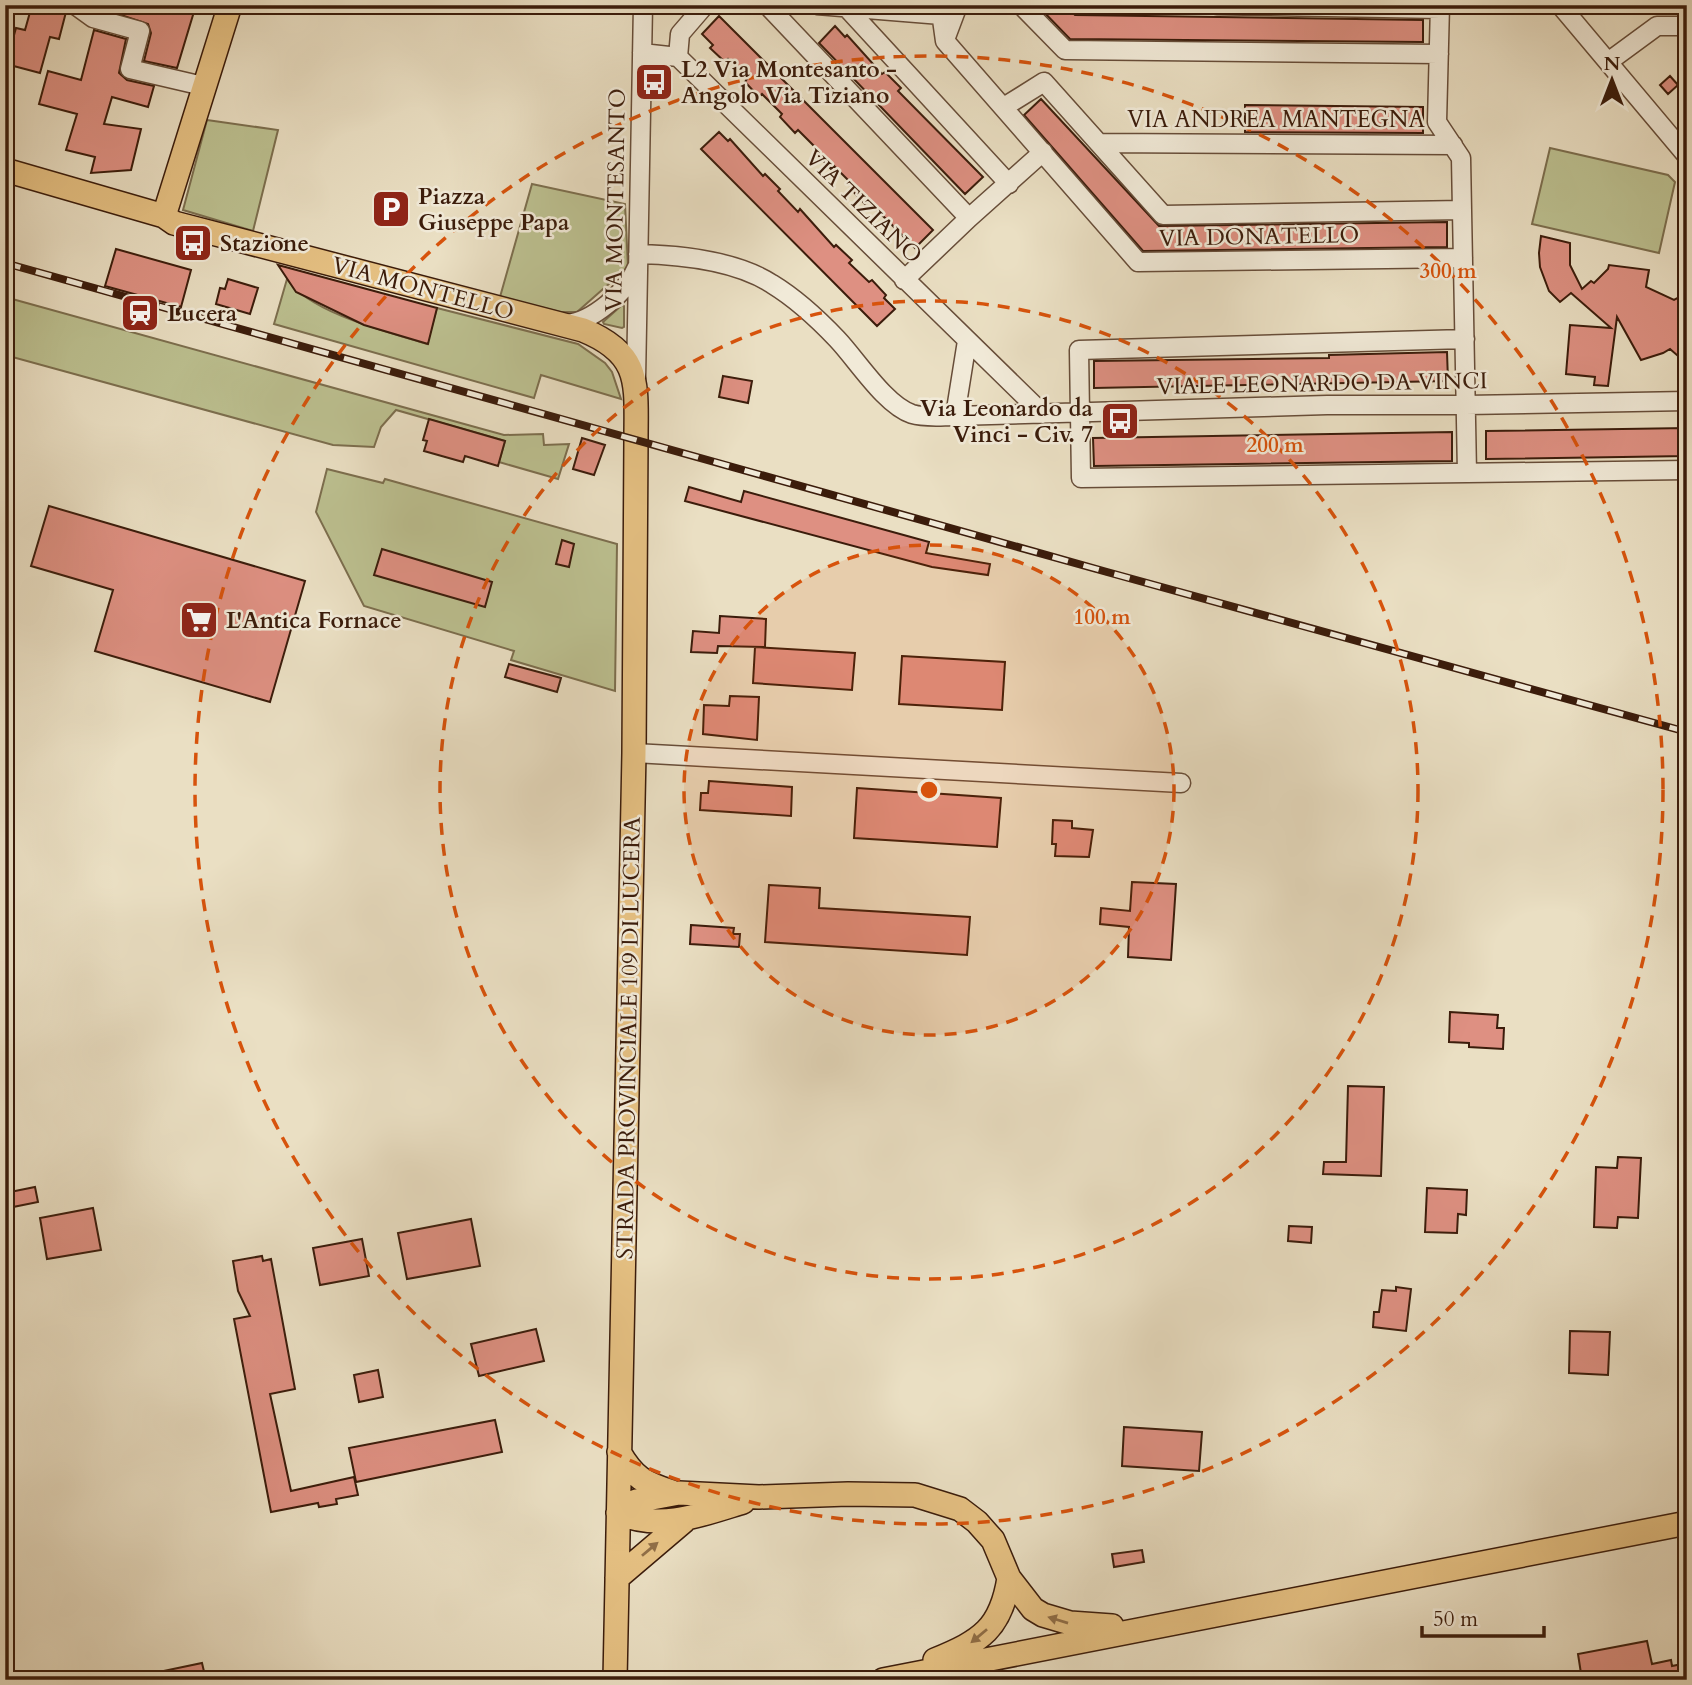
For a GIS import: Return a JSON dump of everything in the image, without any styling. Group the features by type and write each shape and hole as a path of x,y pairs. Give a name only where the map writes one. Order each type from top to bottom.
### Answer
{"main road":[{"path":"164,216 230,5"},
{"name":"VIA MONTELLO","path":"5,170 164,216 174,223 596,335 618,350 631,368 636,397"},
{"name":"STRADA PROVINCIALE 109 DI LUCERA","path":"615,1680 634,753 636,397"},
{"path":"619,1452 630,1471 647,1484 679,1493"},
{"path":"618,1513 636,1500 679,1493 759,1497 915,1495 960,1510 977,1522 993,1540 1009,1578 1033,1609 1056,1620 1070,1623 1150,1627"},
{"path":"618,1513 649,1522 684,1521 759,1497"},
{"path":"617,1578 684,1521"},
{"path":"883,1680 1687,1523"},
{"path":"875,1680 923,1664 976,1641 1002,1611 1009,1578"}],"street":[{"path":"75,5 93,18 140,31 130,69 203,86"},
{"name":"VIA MONTESANTO","path":"636,397 643,5"},
{"path":"642,53 678,57 680,34 705,5"},
{"path":"767,5 969,218"},
{"path":"817,5 941,10 945,41"},
{"path":"945,41 958,5"},
{"path":"1021,5 1065,50 1438,54"},
{"path":"1217,5 1440,7 1437,122 1461,158 1467,473"},
{"path":"1560,5 1687,156"},
{"path":"846,8 1009,184"},
{"path":"1608,62 1657,26 1687,26"},
{"name":"VIA DONATELLO","path":"945,41 1138,262 1463,258"},
{"name":"VIA TIZIANO","path":"678,57 1043,414"},
{"name":"VIA ANDREA MANTEGNA","path":"1004,107 1044,82 1163,215 1462,210"},
{"name":"VIA ANDREA MANTEGNA","path":"1099,143 1453,145"},
{"path":"904,280 1044,152"},
{"name":"VIALE LEONARDO DA VINCI","path":"638,259 694,257 771,282 836,338 891,400 913,414 1080,414 1327,405 1687,401"},
{"name":"VIA MONTELLO","path":"559,324 579,322 595,314 629,282 638,259"},
{"path":"1465,338 1079,350 1081,478 1687,470"},
{"path":"955,416 967,341"},
{"path":"634,753 1181,783"}],"green space":[{"path":"207,120 278,130 253,231 183,210"},
{"path":"1550,148 1668,175 1675,182 1659,253 1532,224"},
{"path":"532,184 625,204 628,267 577,312 560,312 500,297"},
{"path":"287,279 313,302 331,311 427,344 437,308 578,344 605,363 612,372 621,399 541,375 534,398 274,324"},
{"path":"5,297 504,435 543,434 544,445 569,444 558,479 499,462 505,441 396,410 381,427 374,447 333,445 5,355"},
{"path":"622,305 624,327 604,324 603,322"},
{"path":"327,469 383,483 385,479 617,544 615,691 511,660 514,651 364,606 316,512"}],"building":[{"path":"32,5 64,5 66,12 59,39 50,37 40,73 6,64 16,28 25,30"},
{"path":"107,5 196,5 177,68 144,61 151,33 148,24 106,10"},
{"path":"1037,5 1065,5 1075,15 1423,20 1423,42 1070,39"},
{"path":"719,16 933,230 915,248 868,201 865,204 850,188 853,185 834,166 831,169 816,153 818,150 798,130 795,133 780,117 782,114 762,94 759,97 728,59 725,62 710,48 713,45 702,34"},
{"path":"835,26 845,37 847,35 882,74 885,72 901,88 898,91 983,177 965,194 819,43"},
{"path":"94,30 126,39 119,73 127,80 154,86 148,107 112,97 104,124 141,129 131,170 91,173 95,157 66,150 77,114 39,104 48,71 81,80"},
{"path":"1670,76 1678,85 1668,94 1660,85"},
{"path":"1041,99 1159,226 1447,222 1447,247 1143,251 1024,115"},
{"path":"1245,105 1423,107 1423,133 1245,132"},
{"path":"719,132 728,141 730,139 763,176 765,174 780,189 778,191 798,212 800,209 834,247 836,245 852,260 849,263 869,282 872,280 886,295 884,298 895,309 877,326 701,149"},
{"path":"1541,236 1570,243 1570,265 1582,289 1591,281 1594,283 1609,265 1649,270 1646,287 1674,300 1687,293 1687,347 1678,356 1670,349 1641,360 1617,317 1608,386 1594,385 1595,377 1566,374 1570,325 1611,328 1571,293 1560,302 1549,291 1540,267"},
{"path":"116,249 191,270 181,307 105,286"},
{"path":"278,265 437,308 428,344 364,325 296,292"},
{"path":"228,279 258,288 250,314 216,304 220,288 225,289"},
{"path":"1447,352 1448,381 1094,388 1094,361 1329,358 1329,355"},
{"path":"723,376 752,381 748,403 719,397"},
{"path":"429,419 505,441 498,466 465,456 463,462 424,451 427,441 423,440"},
{"path":"1687,428 1687,456 1486,459 1486,431"},
{"path":"1452,432 1452,461 1094,466 1093,438"},
{"path":"582,438 605,445 594,475 573,469"},
{"path":"689,487 741,502 744,491 929,542 926,553 990,564 988,575 932,567 685,501"},
{"path":"49,506 305,581 270,702 95,651 113,590 31,566"},
{"path":"562,540 574,544 569,567 556,564"},
{"path":"382,549 492,582 485,607 374,575"},
{"path":"720,616 766,619 765,647 718,646 717,653 691,652 693,631 719,633"},
{"path":"755,647 855,653 852,690 753,683"},
{"path":"902,656 1005,662 1002,710 899,704"},
{"path":"509,664 561,678 557,692 505,677"},
{"path":"730,696 759,697 757,740 703,734 704,705 729,706"},
{"path":"709,781 792,787 791,816 700,810 701,793 708,793"},
{"path":"857,788 1001,798 997,847 854,838"},
{"path":"1053,820 1072,821 1072,828 1093,830 1089,857 1055,856 1056,844 1052,844"},
{"path":"1132,882 1176,884 1171,960 1128,957 1129,927 1100,924 1101,908 1130,911"},
{"path":"769,885 820,888 819,908 970,917 967,955 765,942"},
{"path":"691,925 734,928 733,934 740,934 739,947 690,944"},
{"path":"1450,1012 1498,1015 1497,1028 1504,1028 1503,1049 1469,1047 1469,1043 1449,1042"},
{"path":"1348,1086 1384,1087 1381,1176 1323,1174 1324,1162 1346,1162"},
{"path":"1618,1157 1641,1158 1638,1218 1618,1217 1617,1228 1594,1227 1596,1167 1617,1168"},
{"path":"35,1187 38,1202 13,1207 10,1192"},
{"path":"1427,1188 1467,1190 1466,1215 1458,1214 1457,1233 1425,1232"},
{"path":"93,1208 101,1250 47,1259 40,1218"},
{"path":"471,1219 480,1266 407,1279 398,1233"},
{"path":"1289,1226 1312,1227 1311,1243 1288,1241"},
{"path":"362,1239 369,1276 320,1285 313,1248"},
{"path":"262,1256 263,1261 271,1259 295,1389 270,1394 291,1491 354,1477 358,1495 336,1499 337,1504 319,1507 318,1503 271,1512 234,1319 250,1316 238,1291 233,1261"},
{"path":"1396,1287 1411,1289 1406,1331 1373,1327 1374,1312 1379,1312 1382,1290 1396,1291"},
{"path":"536,1329 544,1361 479,1376 471,1344"},
{"path":"1570,1331 1610,1332 1608,1375 1569,1373"},
{"path":"378,1370 383,1397 359,1402 354,1375"},
{"path":"495,1420 502,1452 356,1482 349,1448"},
{"path":"1124,1427 1202,1432 1199,1471 1122,1466"},
{"path":"1142,1550 1144,1562 1114,1567 1112,1554"},
{"path":"1647,1641 1652,1664 1671,1660 1672,1666 1687,1663 1687,1680 1582,1680 1578,1654"},
{"path":"202,1663 206,1680 150,1680 149,1674"}],"railway":[{"path":"5,263 1687,732"}],"place":[{"name":"L2 Via Montesanto - Angolo Via Tiziano","path":"654,82"},
{"name":"Piazza Giuseppe Papa","path":"391,209"},
{"name":"Stazione","path":"193,243"},
{"name":"Lucera","path":"140,313"},
{"name":"Via Leonardo da Vinci - Civ. 7","path":"1120,421"},
{"name":"L'Antica Fornace","path":"199,620"}]}
